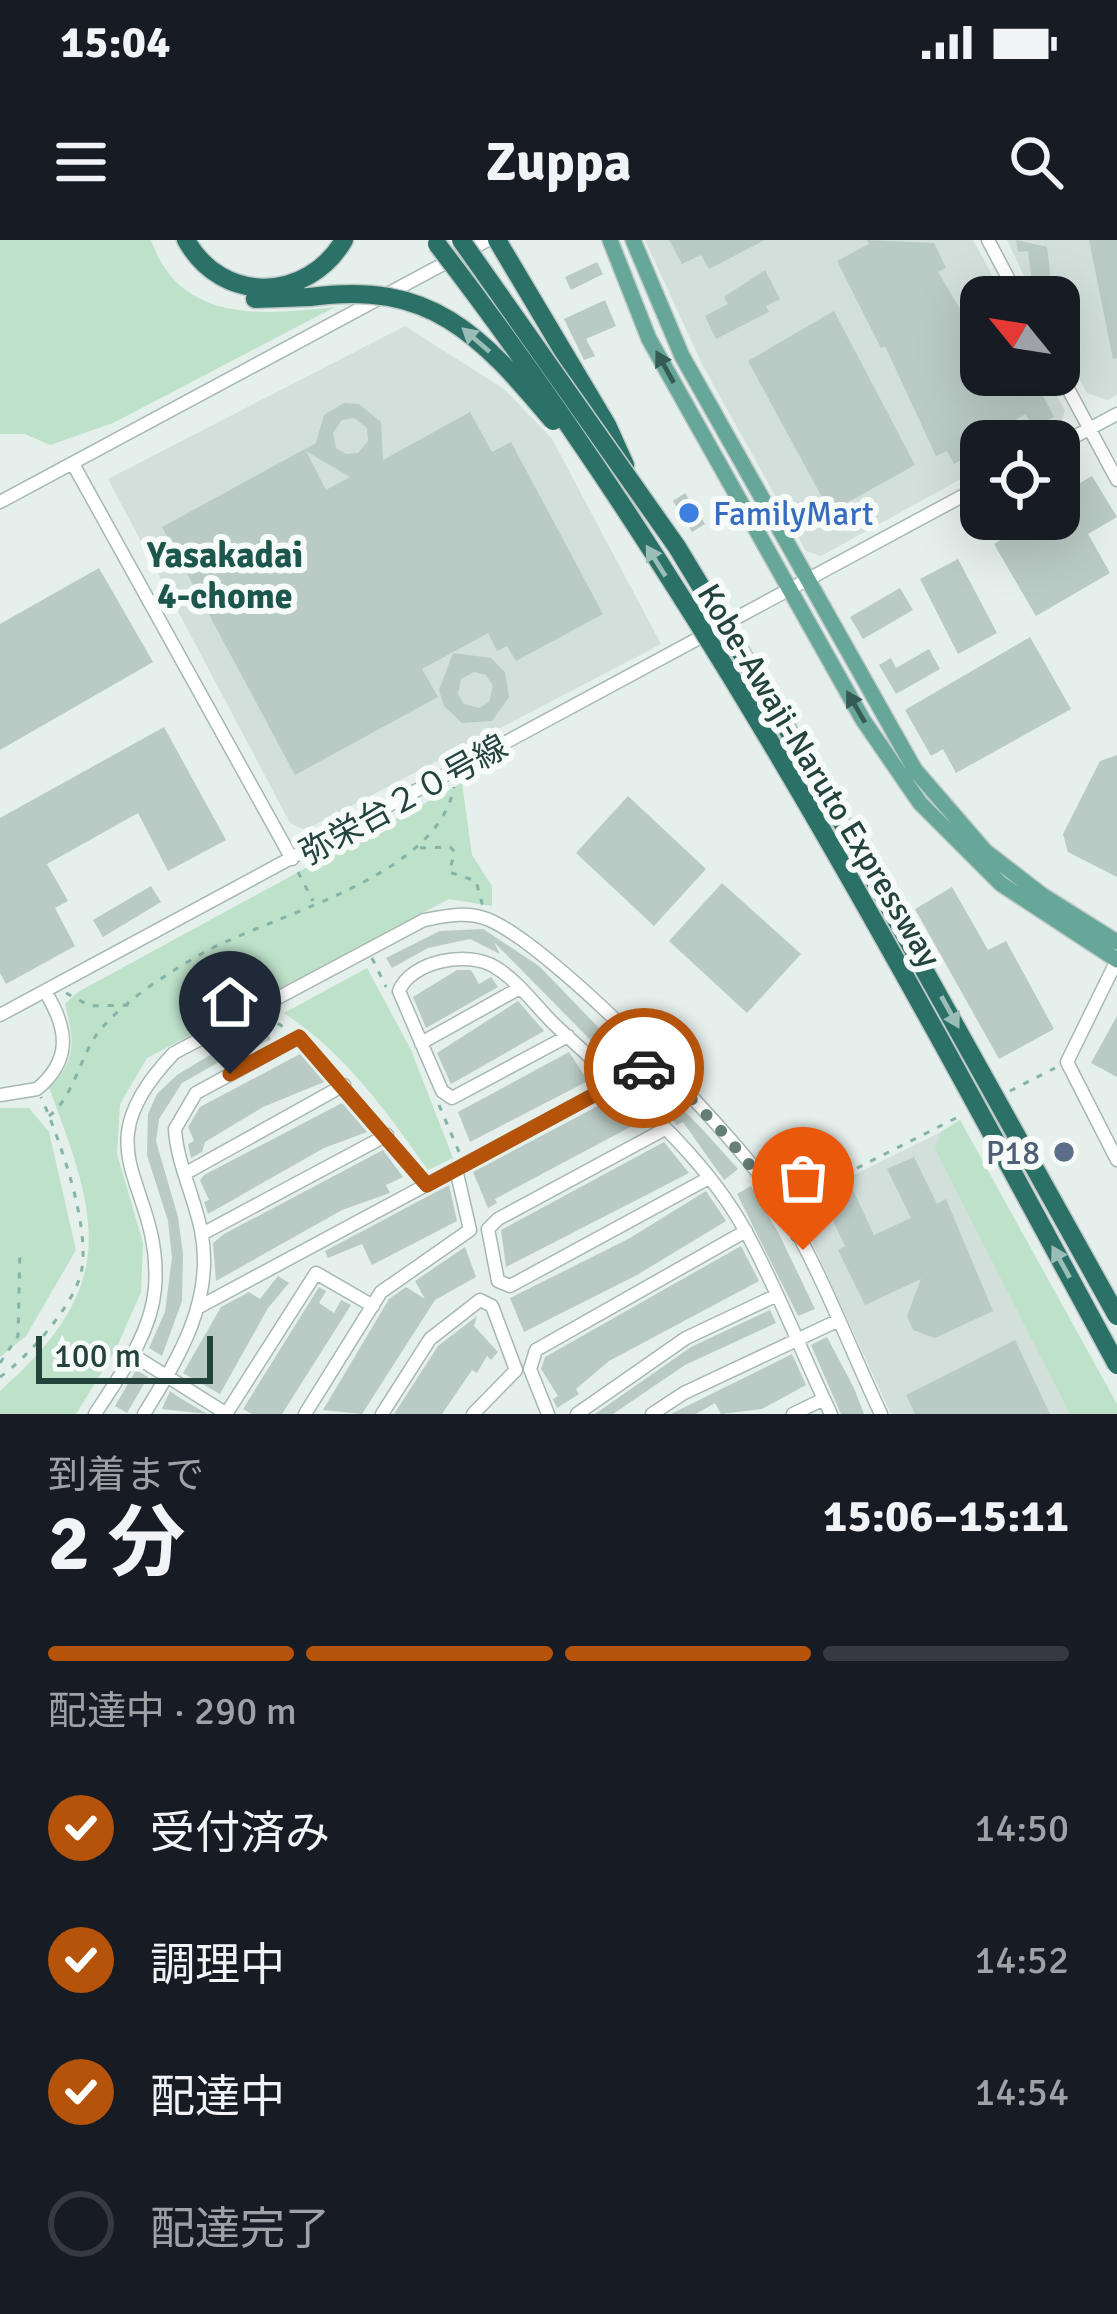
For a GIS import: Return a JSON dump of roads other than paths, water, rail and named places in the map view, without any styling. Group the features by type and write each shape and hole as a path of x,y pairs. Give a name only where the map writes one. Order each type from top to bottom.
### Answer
{"highway":[{"path":"172,240 197,274 230,295 263,301 354,290 391,293 451,319 588,452"},
{"path":"186,240 214,272 260,289 304,280 330,262 344,240"},
{"name":"Kobe-Awaji-Naruto Expressway","path":"461,240 628,473 824,790 1117,1316"},
{"path":"492,240 607,424 628,473"},
{"name":"Kobe-Awaji-Naruto Expressway","path":"435,242 588,452 799,788 1117,1365"}],"main road":[{"path":"610,240 649,339 915,770 985,851 1042,896 1117,942"},
{"path":"633,240 671,335 863,720 920,803 1001,884 1117,960"}],"street":[{"path":"0,502 492,240"},
{"path":"988,240 1007,276"},
{"path":"1071,396 1117,480"},
{"path":"1080,434 1117,414"},
{"path":"73,464 292,860"},
{"name":"弥栄台２０号線","path":"0,1015 960,497"},
{"path":"95,1414 133,1354 154,1294 156,1264 125,1144 130,1110 144,1084 174,1053 424,920 451,914 484,917 534,948 723,1129 782,1206 881,1414"},
{"path":"568,1036 452,1098 442,1091 398,992 403,981 458,958 494,965 617,1083 707,1179 746,1232 831,1414"},
{"path":"1117,960 1067,1062 1117,1160"},
{"path":"421,1042 518,989"},
{"path":"0,1095 38,1089 62,1060 62,1022 46,993"},
{"path":"144,1414 199,1307 202,1234 175,1129 196,1093 299,1037 427,1185"},
{"path":"199,1307 655,1062"},
{"path":"186,1173 344,1085"},
{"path":"663,1130 488,1229 498,1281 510,1286 707,1179"},
{"path":"202,1234 387,1135"},
{"path":"304,1414 373,1306 398,1276 470,1229 460,1167"},
{"path":"548,1414 530,1369 536,1350 746,1232"},
{"path":"133,1354 227,1414 316,1273 373,1306"},
{"path":"577,1414 686,1338 775,1296"},
{"path":"382,1414 430,1339 480,1300 492,1306 516,1370 473,1414"},
{"path":"652,1414 837,1321"},
{"path":"794,1414 824,1399"}],"place":[{"name":"FamilyMart","path":"689,513"},
{"name":"P18","path":"1064,1152"}],"district":[{"name":"Yasakadai 4-chome","path":"225,574"}]}
